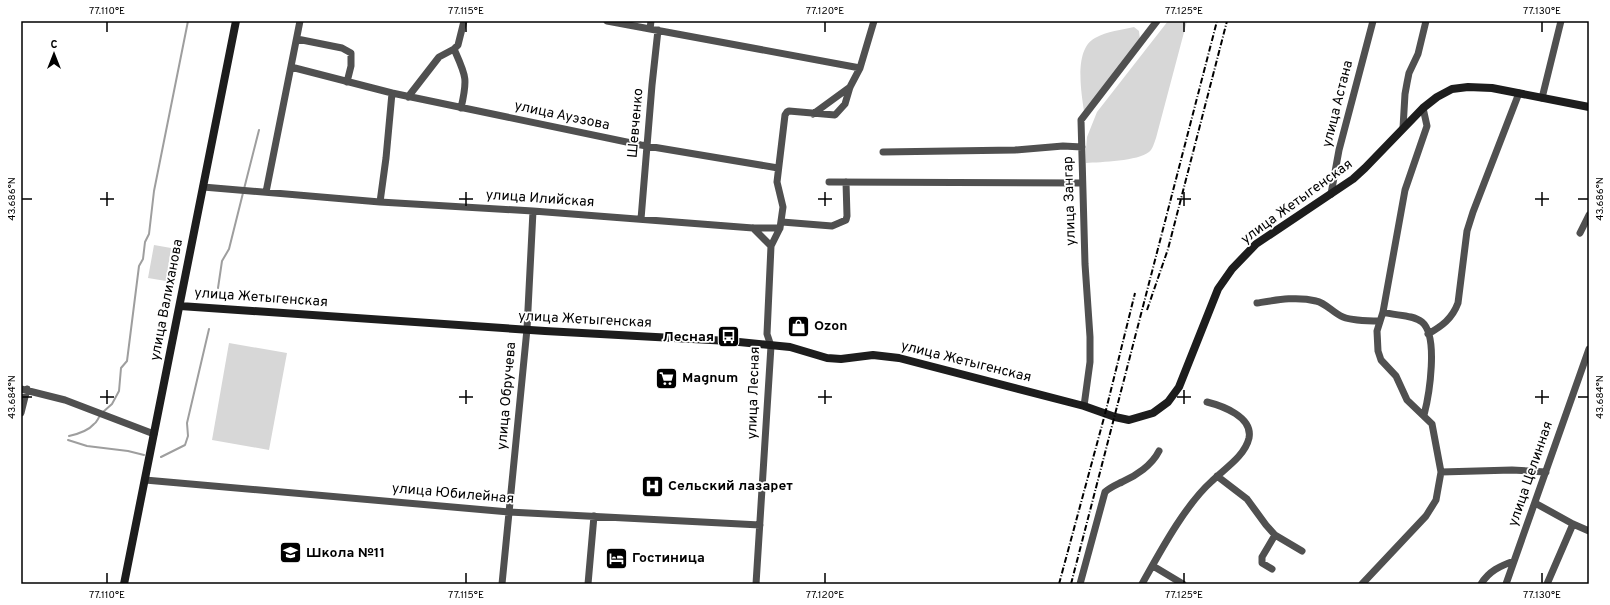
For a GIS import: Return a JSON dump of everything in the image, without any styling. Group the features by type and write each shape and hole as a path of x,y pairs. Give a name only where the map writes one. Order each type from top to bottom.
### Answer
{"main road":[{"name":"улица Валиханова","path":"124,584 236,21"},
{"name":"улица Жетыгенская","path":"180,306 729,341 790,347 827,358 841,359 873,355 899,358 1084,406 1114,417 1129,420 1153,413 1168,402 1179,387 1218,289 1232,269 1256,244 1331,194 1365,168 1423,108 1437,97 1452,89 1468,87 1492,88 1589,107"}],"street":[{"path":"266,192 300,21"},
{"path":"408,97 439,57 454,49 458,45 464,21"},
{"path":"607,21 860,68"},
{"path":"650,29 651,21"},
{"path":"778,168 786,114 790,111 835,115 844,104 850,87 860,68 874,21"},
{"name":"улица Зангар","path":"1084,406 1090,362 1090,337 1082,183 1081,120 1157,21"},
{"name":"улица Астана","path":"1331,194 1339,150 1373,21"},
{"path":"1403,128 1409,73 1418,54 1426,21"},
{"path":"1542,98 1561,21"},
{"name":"Шевченко","path":"641,219 658,30"},
{"path":"297,39 342,48 351,53 351,66 347,82"},
{"path":"454,49 466,76 461,108"},
{"name":"улица Ауэзова","path":"291,67 408,97 461,108 647,146 778,168"},
{"path":"813,114 850,87"},
{"path":"380,202 392,93"},
{"path":"1428,334 1447,321 1454,313 1458,303 1467,231 1472,212 1519,93"},
{"path":"1362,584 1426,516 1436,500 1441,472 1432,424 1407,400 1396,376 1381,360 1377,342 1405,190 1427,126 1423,108"},
{"path":"884,152 1015,150 1062,146 1082,147"},
{"name":"улица Лесная","path":"756,584 771,346 767,334 771,246 781,225 783,205 777,182 778,168"},
{"path":"828,182 1082,183"},
{"name":"улица Илийская","path":"203,187 380,202 533,211 753,228 781,225 832,226 846,220 848,216 846,182"},
{"name":"улица Обручева","path":"502,584 527,329 533,211"},
{"path":"1580,233 1589,215"},
{"path":"753,228 771,246"},
{"path":"1257,303 1282,299 1307,299 1317,301 1344,317 1380,321"},
{"path":"1383,312 1391,315 1413,318 1422,322 1428,334 1432,356 1428,399 1424,415"},
{"name":"улица Целинная","path":"1506,584 1589,349"},
{"path":"21,412 24,389 65,400 154,434"},
{"path":"1142,584 1185,513 1202,492 1246,446 1249,437 1249,430 1246,422 1231,411 1216,404 1207,402"},
{"path":"1080,584 1105,492 1111,486 1123,482 1140,472 1159,451"},
{"path":"1441,472 1512,470 1546,472"},
{"path":"1217,476 1247,500 1275,535 1302,551"},
{"name":"улица Юбилейная","path":"145,480 509,512 760,525"},
{"path":"1535,502 1573,524 1589,531"},
{"path":"588,584 594,516"},
{"path":"1547,584 1573,524"},
{"path":"1272,569 1265,565 1261,560 1275,535"},
{"path":"1481,584 1496,568 1514,562"},
{"path":"1153,566 1183,584"}],"shaded area":[{"path":"1168,21 1187,21 1152,149 1144,155 1128,159 1086,163 1087,137 1097,112"},
{"path":"1134,27 1139,31 1140,40 1084,111 1080,71 1084,51 1088,43 1104,34"},
{"path":"154,245 171,248 166,281 148,278"},
{"path":"229,343 287,353 269,450 212,440"}],"waterway":[{"path":"103,412 112,404 119,391 121,368 127,361 139,266 143,259 145,242 149,234 154,191 188,21"},
{"path":"244,189 259,130"},
{"path":"218,288 222,261 229,249 243,193"},
{"path":"161,457 185,445 188,436 187,423 209,329"},
{"path":"69,436 89,429 100,416"},
{"path":"68,440 87,446 128,451 144,455"}],"railway":[{"path":"1071,584 1217,21"},
{"path":"1147,310 1168,249 1227,21"},
{"path":"1059,584 1105,414 1135,293"}],"place":[{"name":"Ozon","path":"798,326"},
{"name":"Лесная","path":"729,337"},
{"name":"Magnum","path":"666,378"},
{"name":"Сельский лазарет","path":"652,486"},
{"name":"Школа №11","path":"290,553"},
{"name":"Гостиница","path":"617,558"}]}
